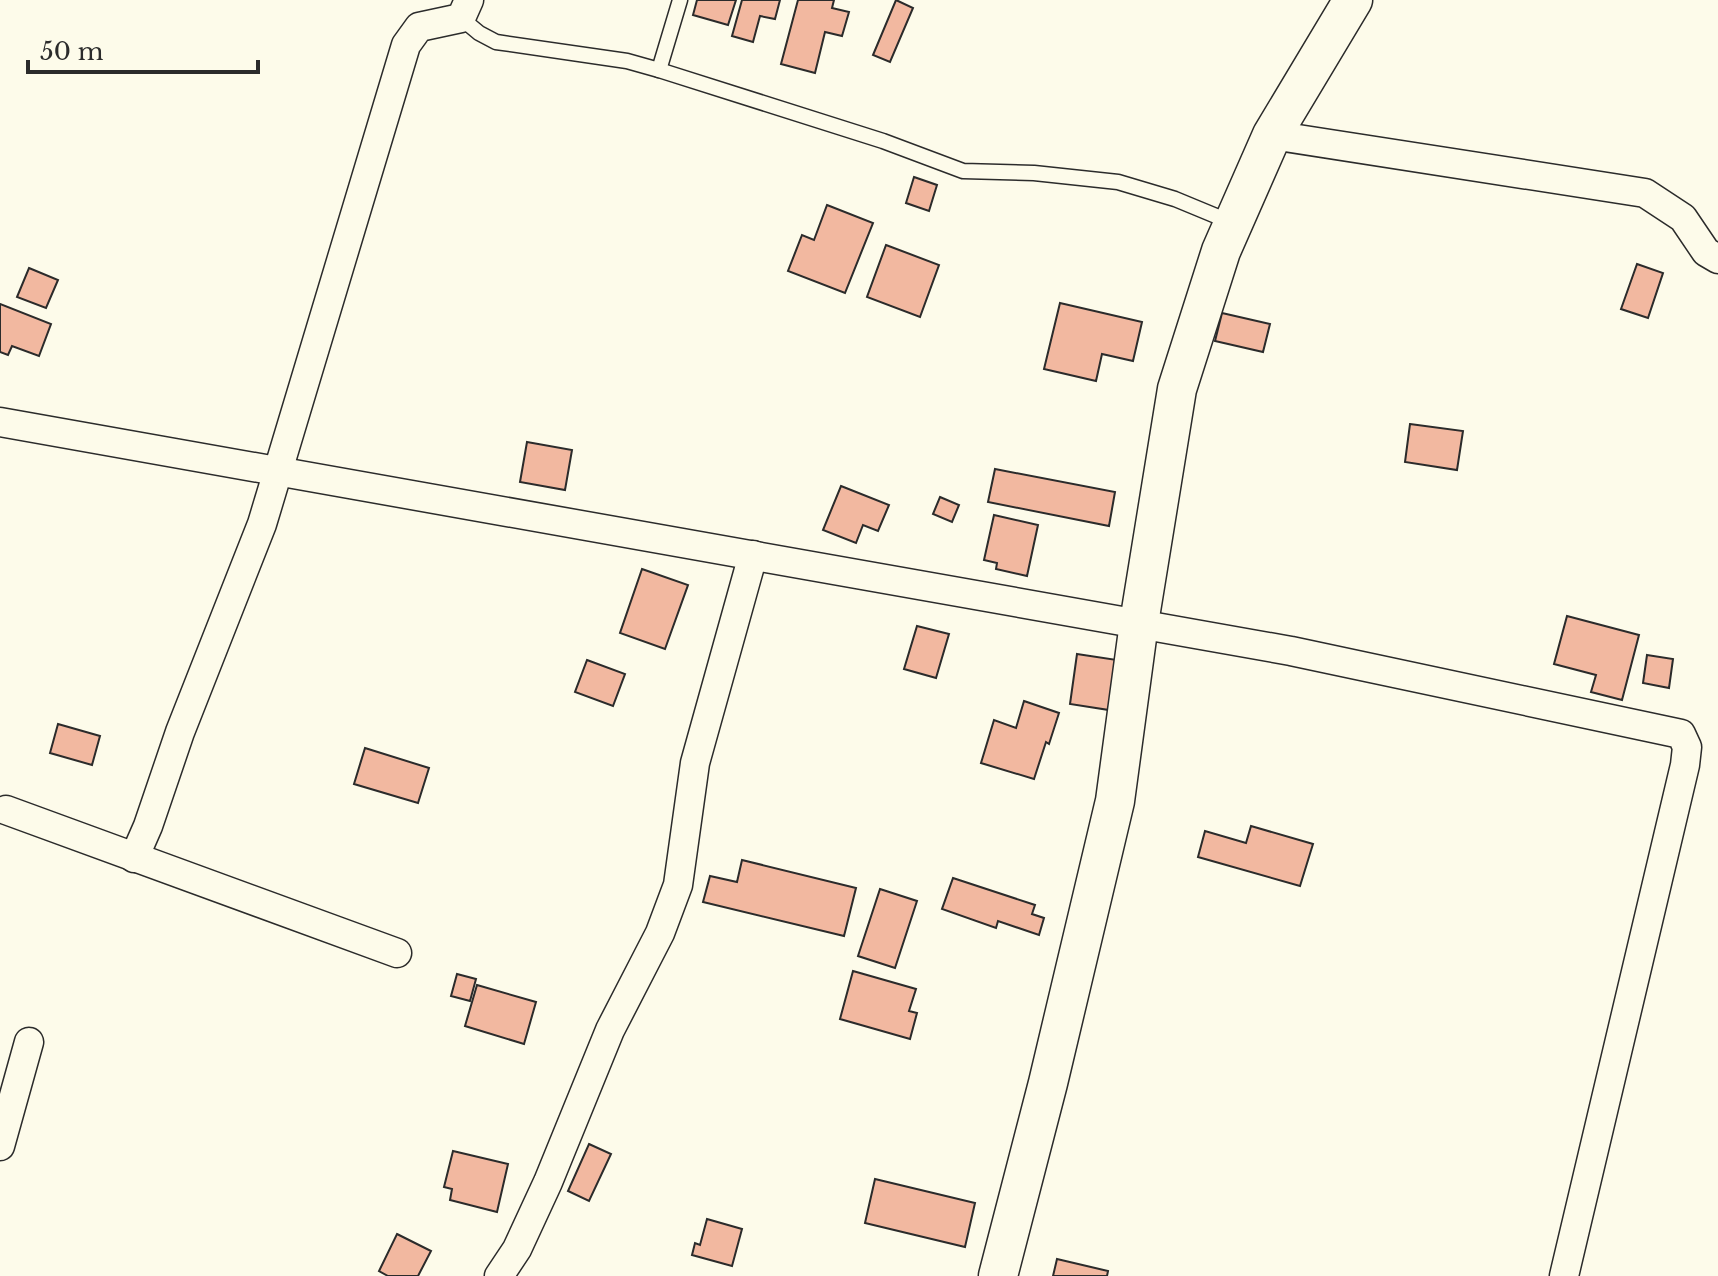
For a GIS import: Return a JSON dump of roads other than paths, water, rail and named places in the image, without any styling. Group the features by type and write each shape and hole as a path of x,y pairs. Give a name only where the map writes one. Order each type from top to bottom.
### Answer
{"street":[{"path":"998,1276 1115,801 1139,623 1177,389 1221,251 1272,135 1353,0"},
{"path":"134,858 280,471 406,45 419,27 465,9"},
{"path":"1272,135 1645,193 1683,218 1706,252 1718,259"},
{"path":"0,422 1291,651 1681,734 1687,747 1685,765 1564,1276"},
{"path":"499,1276 517,1249 548,1182 610,1030 660,933 678,885 695,763 753,555"},
{"path":"6,810 397,953"},
{"path":"0,1146 29,1042"}],"lane":[{"path":"659,70 680,0"},
{"path":"465,9 479,33 496,42 627,61 883,141 963,171 1034,173 1118,182 1175,199 1233,223"}]}
